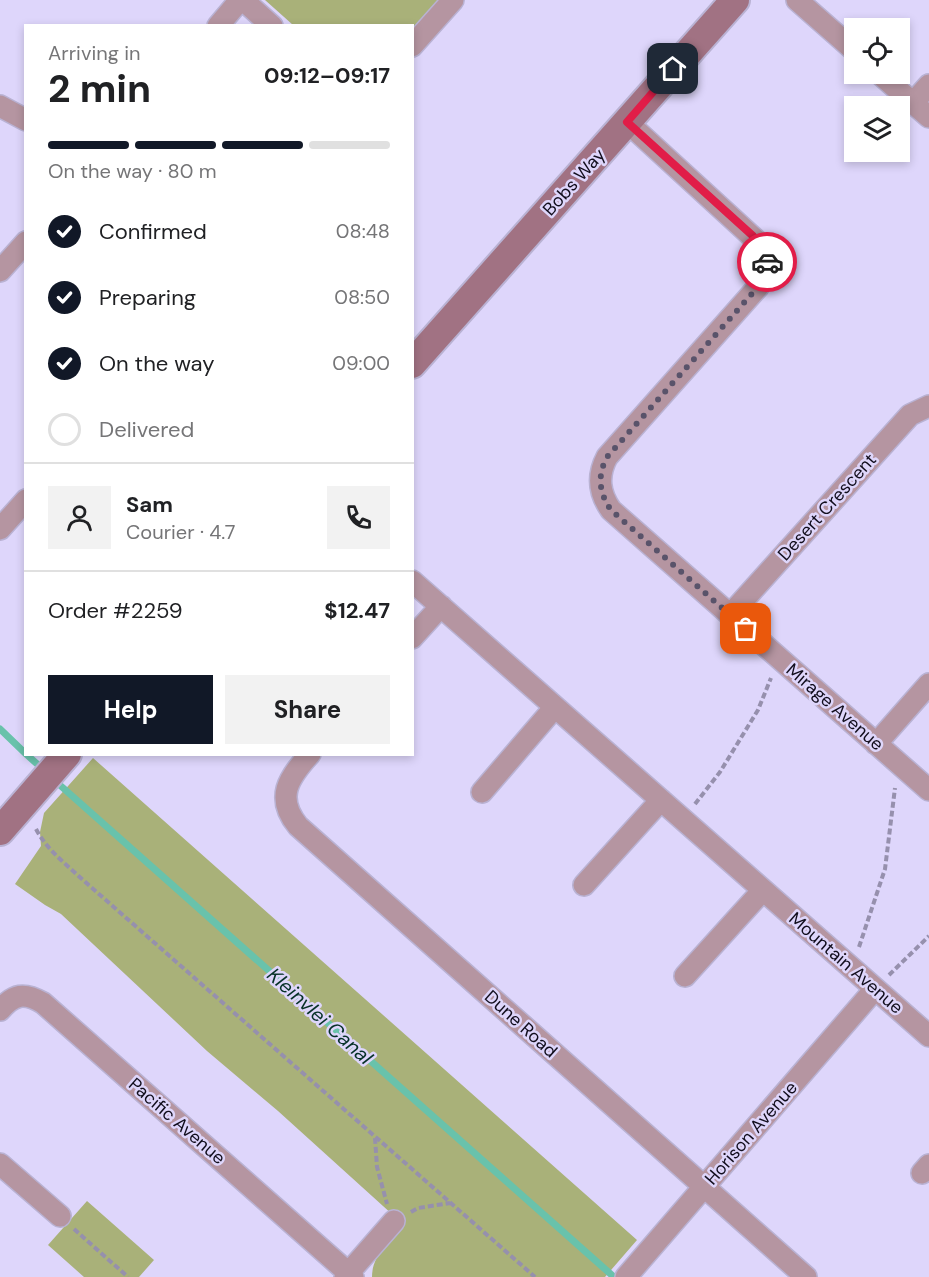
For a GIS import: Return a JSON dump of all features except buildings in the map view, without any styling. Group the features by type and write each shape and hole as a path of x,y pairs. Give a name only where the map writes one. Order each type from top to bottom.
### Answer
{"street":[{"path":"220,24 242,0 270,24"},
{"path":"414,44 453,0"},
{"name":"Bobs Way","path":"414,362 735,0"},
{"path":"797,0 844,41"},
{"path":"891,84 921,110 929,85"},
{"path":"0,106 24,119"},
{"name":"Mirage Avenue","path":"627,122 753,236 764,251 767,261 764,279 758,287 607,457 601,472 601,491 611,510 929,790"},
{"path":"0,271 24,244"},
{"name":"Desert Crescent","path":"730,615 910,415 929,406"},
{"path":"0,529 24,502"},
{"name":"Mountain Avenue","path":"414,583 929,1036"},
{"path":"414,636 441,606"},
{"path":"876,744 929,684"},
{"path":"482,792 555,707"},
{"path":"0,831 65,756"},
{"name":"Dune Road","path":"308,756 292,774 285,797 291,818 298,826 806,1277"},
{"path":"584,885 661,800"},
{"path":"685,976 763,890"},
{"name":"Horison Avenue","path":"626,1277 875,989"},
{"name":"Pacific Avenue","path":"0,1010 9,1000 21,995 33,997 43,1003 349,1276"},
{"path":"0,1164 60,1216"},
{"path":"349,1276 394,1221"}],"path":[{"path":"683,819 720,771 758,710 778,657"},
{"path":"849,965 857,956 885,869 895,788 891,779"},
{"path":"36,829 47,846 83,880 535,1277"},
{"path":"875,989 929,936"},
{"path":"375,1137 377,1167 385,1199 394,1221 418,1208 451,1203"},
{"path":"60,1216 128,1277"}],"green space":[{"path":"265,0 438,0 414,27 414,24 292,24"},
{"path":"93,758 637,1240 605,1277 372,1277 375,1261 404,1225 278,1111 207,1051 61,914 15,884 41,846 40,832 44,813"},
{"path":"87,1201 154,1260 139,1277 84,1277 48,1245"}],"waterway":[{"name":"Kleinvlei Canal","path":"0,729 24,752"},
{"name":"Kleinvlei Canal","path":"28,756 45,771"},
{"name":"Kleinvlei Canal","path":"53,779 614,1277"}],"way so far":[{"path":"746,629 611,510 605,502 600,481 603,464 607,457 758,287 764,279 767,262"}],"route":[{"path":"673,69 627,122 753,236 764,251 767,262"}]}
